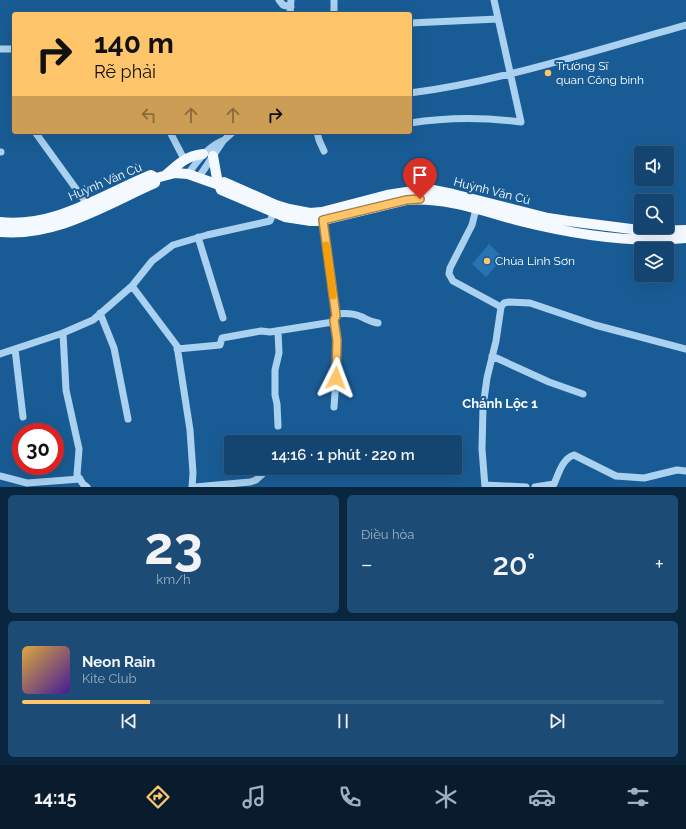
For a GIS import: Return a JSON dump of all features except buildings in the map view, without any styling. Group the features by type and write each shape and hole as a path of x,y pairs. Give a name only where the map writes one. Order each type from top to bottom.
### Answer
{"main road":[{"path":"0,232 37,231 54,228 70,216 155,183 160,177 184,159 193,155 208,155 219,184"},
{"name":"Huỳnh Văn Cù","path":"0,222 33,222 70,216 86,204 151,175 160,177 175,174 188,174 219,184 221,190 275,209 300,212 315,213 387,195 433,190 548,218 647,231 685,233"},
{"path":"275,209 304,221 323,220 406,200 420,199 434,200 521,221 590,234 654,240 685,233"}],"street":[{"path":"278,0 283,5 291,7"},
{"path":"334,0 334,12"},
{"path":"412,123 459,118 497,119 521,122 494,0"},
{"path":"412,23 498,19"},
{"path":"412,93 460,86 686,25"},
{"path":"0,50 12,49"},
{"path":"36,134 86,204"},
{"path":"171,134 184,159"},
{"path":"188,174 231,134"},
{"path":"318,134 319,140 324,151"},
{"path":"199,177 208,155"},
{"path":"0,354 63,333 93,320 132,286 152,262 173,246 198,238 270,221 275,209"},
{"path":"476,209 472,225 450,268 449,274 453,281 501,307"},
{"path":"323,220 337,340 334,407"},
{"path":"198,238 223,318"},
{"path":"132,286 177,346 190,430 193,472 192,487"},
{"path":"526,487 485,486 482,449 483,407 486,378 492,356 501,307 504,303 530,303 595,325 686,349"},
{"path":"100,313 114,348 128,419"},
{"path":"335,317 351,314 361,316 371,322 378,323"},
{"path":"177,349 220,345 222,338 261,331 270,332 333,322 335,317"},
{"path":"278,330 279,354 275,370 275,395 278,426"},
{"path":"63,333 66,390 79,449 77,475 83,484 88,487"},
{"path":"15,349 23,417"},
{"path":"492,356 549,382 583,394"},
{"path":"535,487 554,484 563,464 568,457 574,455 616,476 644,478 677,470 686,471"},
{"path":"196,487 250,482 256,480 262,475"},
{"path":"0,476 24,485 80,479"}],"slow traffic":[{"path":"326,245 333,296"}],"place":[{"name":"Trường Sĩ quan Công binh","path":"548,73"},
{"name":"Chùa Linh Sơn","path":"487,261"}],"district":[{"name":"Chánh Lộc 1","path":"500,403"}],"route":[{"path":"336,378 337,340 334,320 336,316 328,267 323,220 406,200 420,199"}]}
